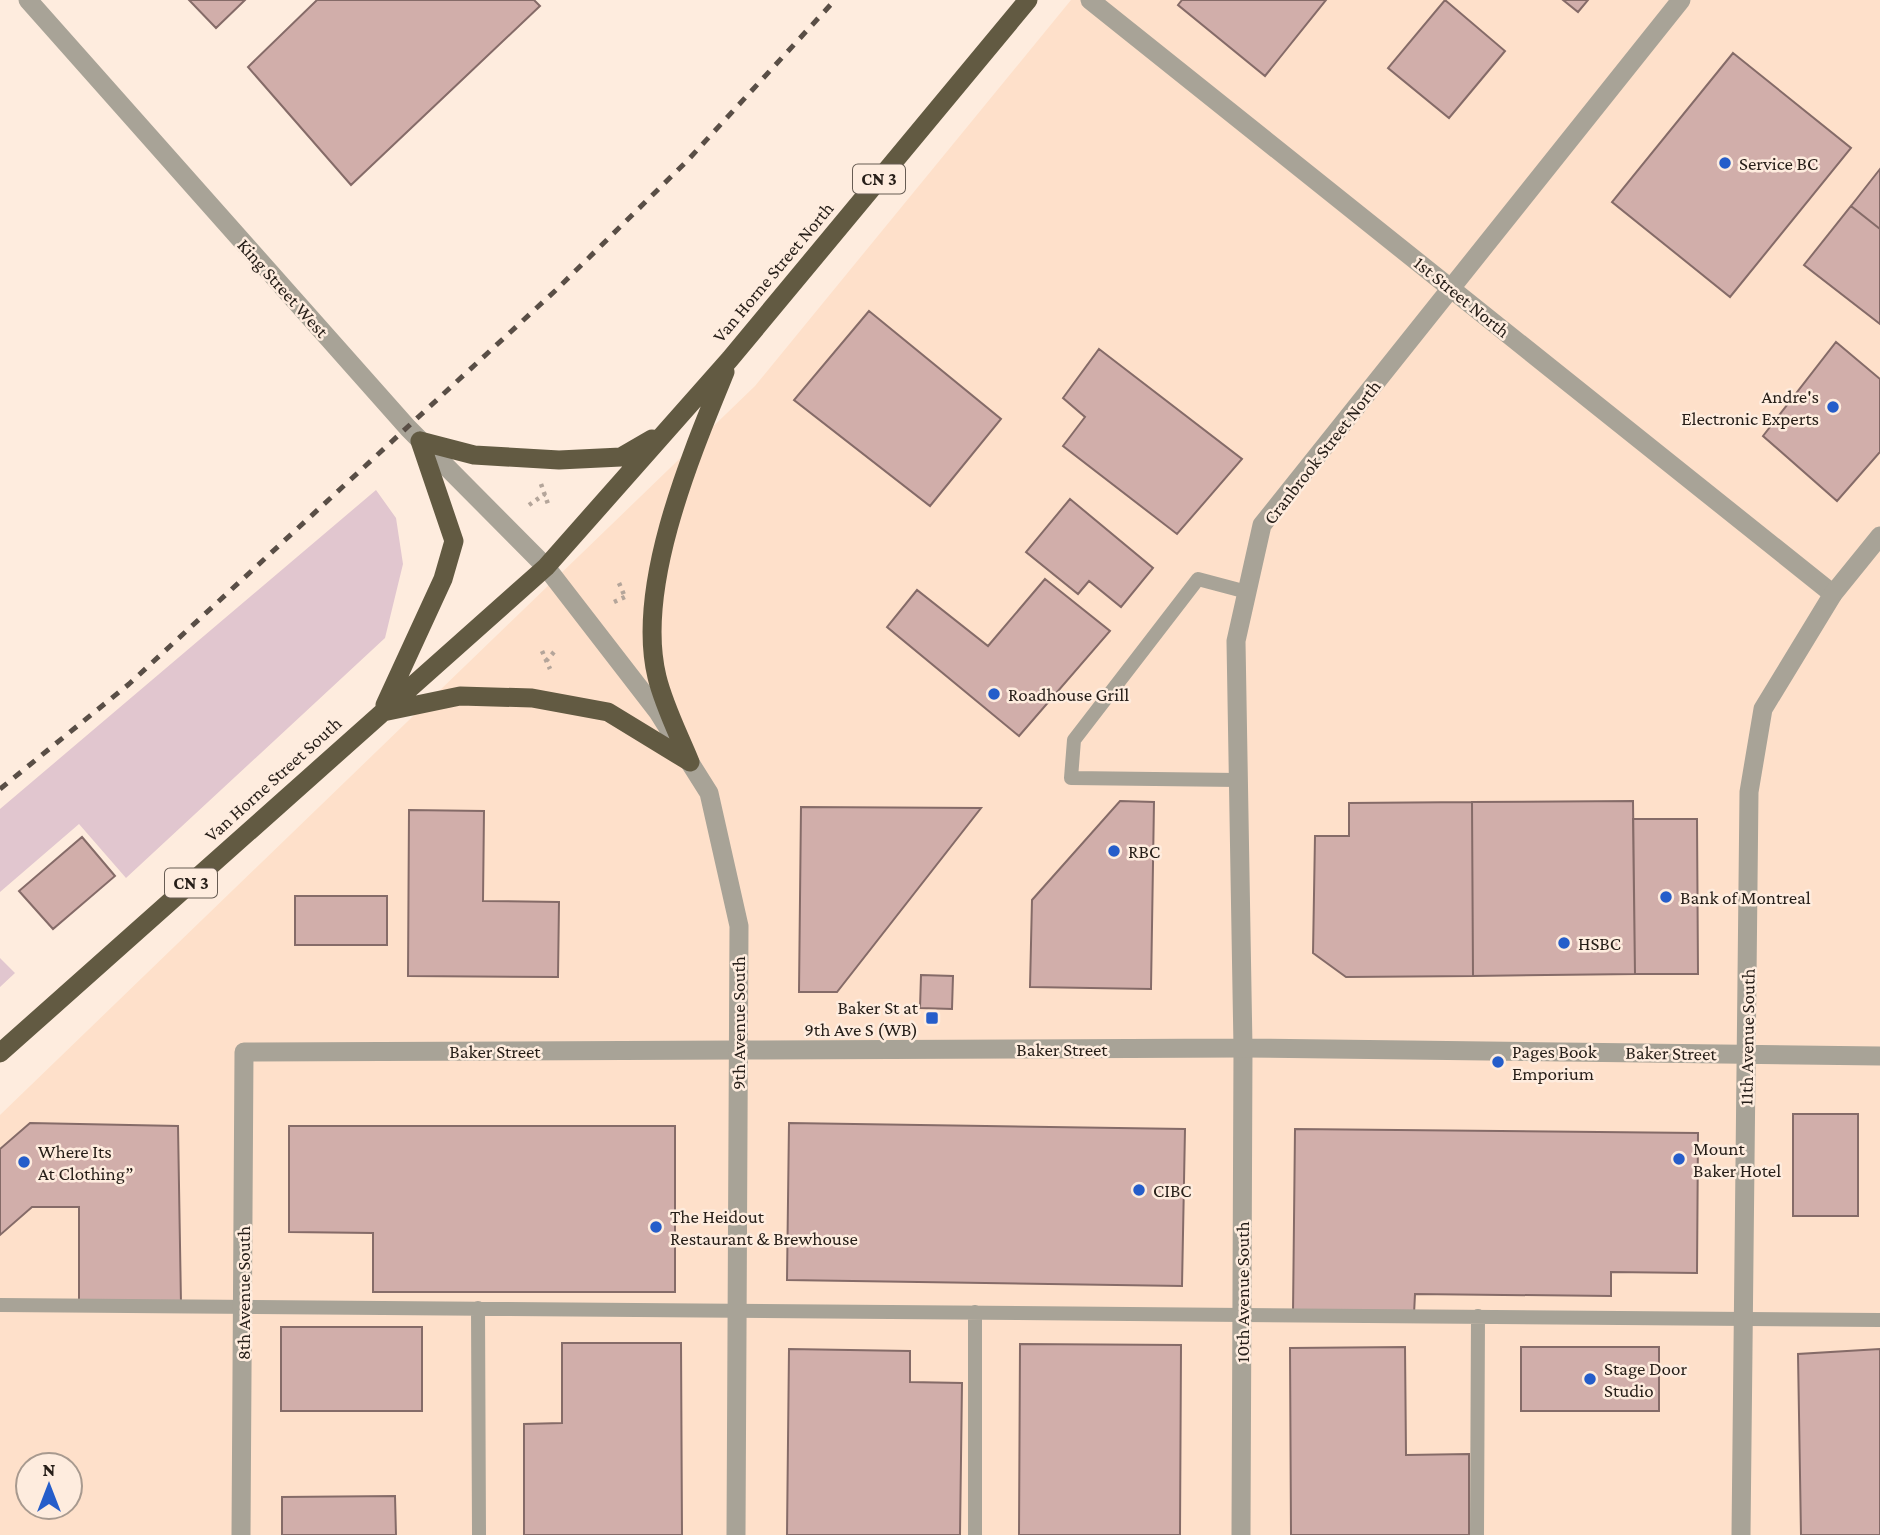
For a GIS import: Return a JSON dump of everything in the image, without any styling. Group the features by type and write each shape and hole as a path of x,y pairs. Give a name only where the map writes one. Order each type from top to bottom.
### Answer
{"highway":[{"name":"Van Horne Street North","path":"546,567 730,359 1028,0"},
{"path":"690,762 657,677 652,621 663,549 688,464 730,359"},
{"path":"420,441 474,454 559,460 621,457 668,429"},
{"path":"382,712 443,579 454,541 420,441"},
{"name":"Van Horne Street South","path":"0,1054 546,567"},
{"path":"382,712 460,696 532,698 608,712 690,762"}],"street":[{"name":"King Street West","path":"28,0 420,441 546,567"},
{"name":"1st Street North","path":"1090,0 1833,594"},
{"name":"Cranbrook Street North","path":"1243,1048 1236,641 1262,525 1681,0"},
{"path":"1833,594 1880,536"},
{"name":"9th Avenue South","path":"546,567 657,712 709,793 738,926 736,1535"},
{"name":"11th Avenue South","path":"1741,1535 1749,792 1763,709 1833,594"},
{"name":"Baker Street","path":"244,1052 1243,1048 1880,1056"},
{"name":"10th Avenue South","path":"1241,1535 1243,1048"},
{"name":"8th Avenue South","path":"242,1535 244,1052"}],"lane":[{"path":"1238,780 1071,778 1074,740 1198,579 1247,592"},
{"path":"0,1305 1880,1320"},
{"path":"478,1308 479,1535"},
{"path":"975,1312 975,1535"},
{"path":"1477,1535 1478,1316"}],"path":[{"path":"538,474 549,507"},
{"path":"529,505 545,494"},
{"path":"619,583 625,597"},
{"path":"542,651 550,670"},
{"path":"546,661 554,652"}],"shaded area":[{"path":"1071,0 1880,0 1880,1535 0,1535 0,1115 755,386"},
{"path":"376,490 396,518 403,564 385,638 126,878 79,824 0,892 0,809"},
{"path":"0,958 15,973 0,987"}],"building":[{"path":"189,0 245,0 216,28"},
{"path":"317,0 534,0 540,6 351,185 248,67"},
{"path":"1182,0 1326,0 1265,76 1178,5"},
{"path":"1445,0 1505,51 1449,118 1388,68"},
{"path":"1563,0 1588,0 1578,12"},
{"path":"1733,53 1851,148 1730,297 1612,202"},
{"path":"1880,169 1880,229 1851,206"},
{"path":"1851,206 1880,229 1880,324 1804,265"},
{"path":"869,311 1001,419 930,506 794,400"},
{"name":"Andre's Electronic Experts","path":"1836,342 1880,379 1880,452 1837,501 1763,436"},
{"path":"1099,349 1242,459 1177,534 1063,446 1085,417 1063,398"},
{"path":"1070,499 1153,568 1121,607 1089,581 1078,594 1026,552"},
{"path":"1045,579 1110,631 1019,736 887,627 917,590 988,646"},
{"name":"RBC","path":"1120,801 1154,802 1151,989 1030,987 1032,900"},
{"path":"1633,801 1635,974 1473,976 1472,802"},
{"path":"1472,802 1473,976 1346,977 1313,953 1315,836 1349,836 1349,803"},
{"path":"801,807 981,808 837,992 799,992"},
{"path":"409,810 484,811 483,901 559,902 558,977 408,976"},
{"name":"Bank of Montreal","path":"1633,819 1697,819 1698,974 1635,974"},
{"path":"82,837 115,876 53,929 19,891"},
{"path":"295,896 387,896 387,945 295,945"},
{"path":"921,975 953,976 952,1009 920,1008"},
{"path":"1793,1114 1858,1114 1858,1216 1793,1216"},
{"path":"30,1123 178,1126 181,1304 79,1302 79,1207 32,1207 0,1235 0,1149"},
{"path":"789,1123 1185,1129 1182,1286 787,1280"},
{"path":"289,1126 675,1126 675,1292 373,1292 373,1233 289,1232"},
{"path":"1295,1129 1698,1133 1697,1273 1611,1272 1611,1296 1415,1294 1414,1314 1293,1313"},
{"path":"281,1327 422,1327 422,1411 281,1411"},
{"path":"562,1343 681,1343 682,1535 524,1535 524,1424 562,1423"},
{"path":"1020,1344 1181,1345 1180,1535 1019,1535"},
{"path":"1405,1347 1406,1455 1469,1454 1469,1535 1291,1535 1290,1348"},
{"name":"Stage Door Studio","path":"1521,1347 1659,1347 1659,1411 1521,1411"},
{"path":"789,1349 910,1351 910,1382 962,1383 960,1535 787,1535"},
{"path":"1880,1349 1880,1535 1801,1535 1798,1354"},
{"path":"395,1496 396,1535 282,1535 282,1497"}],"railway":[{"path":"0,789 129,684 556,290 687,161 835,0"}],"place":[{"name":"Service BC","path":"1725,163"},
{"name":"Andre's Electronic Experts","path":"1833,407"},
{"name":"Roadhouse Grill","path":"994,694"},
{"name":"RBC","path":"1114,851"},
{"name":"Bank of Montreal","path":"1666,897"},
{"name":"HSBC","path":"1564,943"},
{"name":"Baker St at 9th Ave S (WB)","path":"932,1018"},
{"name":"Pages Book Emporium","path":"1498,1062"},
{"name":"Mount Baker Hotel","path":"1679,1159"},
{"name":"Where Its At Clothing”","path":"24,1162"},
{"name":"CIBC","path":"1139,1190"},
{"name":"The Heidout Restaurant & Brewhouse","path":"656,1227"},
{"name":"Stage Door Studio","path":"1590,1379"}]}
